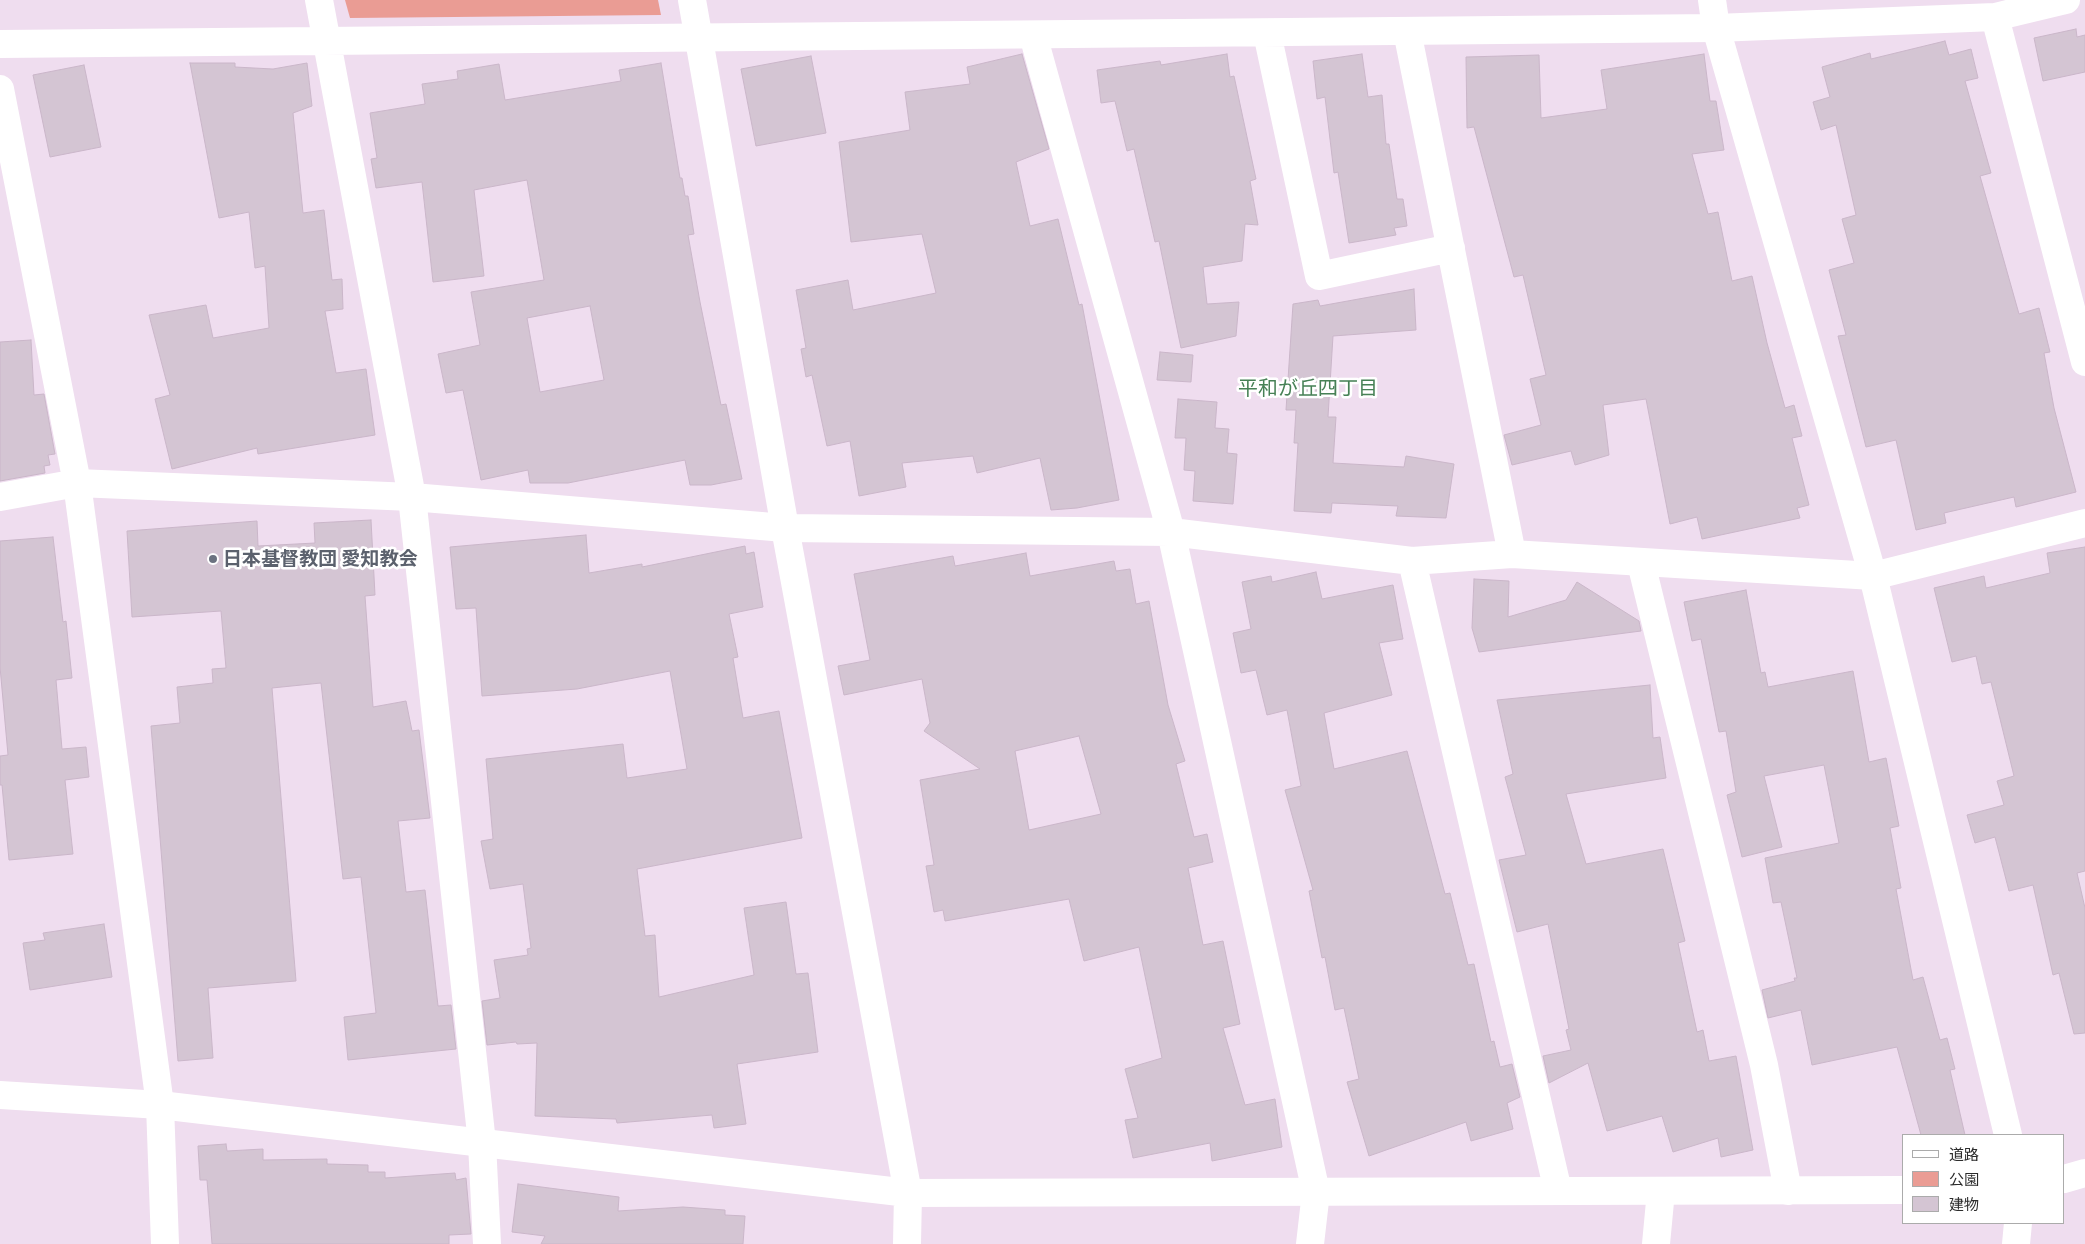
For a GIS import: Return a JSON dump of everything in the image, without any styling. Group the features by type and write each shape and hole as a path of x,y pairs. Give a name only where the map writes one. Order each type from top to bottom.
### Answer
{"street":[{"path":"319,0 412,497 482,1143 487,1244"},
{"path":"692,0 785,528 908,1193 907,1244"},
{"path":"1712,0 1716,28 1873,576 2008,1134"},
{"path":"0,44 1716,28 1994,17 2066,0"},
{"path":"1994,17 2085,362"},
{"path":"1407,31 1512,554"},
{"path":"1267,33 1319,276 1451,248"},
{"path":"1033,35 1171,532 1316,1192 1310,1244"},
{"path":"0,89 77,483 160,1105 166,1244"},
{"path":"0,497 77,483 412,497 785,528 1171,532 1412,561 1512,554 1873,576 2085,523"},
{"path":"1412,561 1558,1191"},
{"path":"1642,563 1764,1065 1788,1191"},
{"path":"0,1095 160,1105 908,1193 1902,1190"},
{"path":"2065,1179 2085,1174"},
{"path":"1656,1244 1661,1191"},
{"path":"2016,1244 2018,1224"}],"green space":[{"path":"345,0 658,0 661,15 350,18"}],"building":[{"path":"2076,29 2077,37 2085,35 2085,72 2043,81 2034,38"},
{"path":"1945,41 1949,55 1971,49 1978,78 1965,81 1991,173 1980,176 2019,314 2039,308 2050,352 2044,353 2054,408 2076,492 2016,507 2014,497 1944,513 1946,523 1916,530 1896,440 1866,447 1838,336 1846,335 1829,270 1854,263 1842,219 1856,215 1836,125 1821,130 1813,102 1830,97 1822,67 1870,53 1871,59"},
{"path":"1022,54 1049,149 1016,162 1030,226 1058,219 1079,305 1082,304 1119,500 1077,508 1051,510 1040,458 977,473 973,456 902,463 906,487 859,496 850,441 827,446 812,375 806,377 801,349 806,348 796,290 848,280 853,310 936,293 922,234 851,242 839,142 910,130 905,92 970,84 967,67"},
{"path":"1227,54 1230,77 1234,76 1256,179 1250,181 1258,225 1245,224 1242,261 1203,267 1207,304 1239,302 1236,336 1181,348 1159,241 1155,242 1134,149 1127,151 1115,101 1101,103 1097,70 1160,61 1161,65"},
{"path":"1362,54 1368,97 1382,95 1386,144 1389,144 1397,199 1403,199 1407,226 1394,228 1396,235 1349,243 1338,172 1334,173 1325,97 1317,99 1313,61"},
{"path":"1704,54 1710,101 1716,101 1724,150 1692,154 1708,214 1718,212 1732,281 1752,276 1767,343 1785,408 1794,405 1802,436 1792,438 1809,505 1797,508 1800,518 1702,539 1697,517 1670,524 1646,399 1603,405 1609,455 1575,465 1571,451 1512,465 1504,435 1541,425 1530,379 1546,375 1523,275 1514,277 1474,127 1467,128 1466,57 1539,55 1541,118 1607,109 1601,70"},
{"path":"811,56 826,133 756,146 741,69"},
{"path":"190,63 235,63 235,67 273,69 307,63 312,106 293,113 303,213 324,210 332,280 342,279 343,309 325,311 336,373 366,369 375,435 258,454 257,448 172,469 155,399 170,395 149,315 206,305 213,338 269,328 265,266 255,268 249,212 219,218"},
{"path":"661,63 680,178 682,178 685,196 688,196 694,234 688,235 700,302 721,405 726,404 742,479 711,485 690,485 685,460 568,483 530,483 528,470 481,480 463,390 446,393 438,354 480,345 471,292 544,280 527,180 474,190 484,276 433,282 422,182 376,188 371,159 377,158 370,113 425,104 422,84 458,79 457,71 499,64 505,100 621,81 619,70","holes":["590,306 604,380 540,392 527,318"]},
{"path":"84,65 101,147 50,157 33,75"},
{"path":"1414,289 1416,330 1333,336 1328,417 1336,417 1333,463 1404,467 1406,456 1454,464 1446,518 1396,516 1398,506 1332,503 1331,513 1294,511 1298,443 1294,443 1296,410 1286,410 1293,304 1318,300 1320,306"},
{"path":"31,340 34,395 44,394 55,454 48,455 50,465 44,466 45,473 0,481 0,342"},
{"path":"1160,352 1193,355 1191,382 1157,380"},
{"path":"1178,399 1217,402 1215,428 1229,429 1227,453 1237,454 1233,504 1193,501 1195,471 1184,470 1186,438 1175,438"},
{"path":"371,520 375,595 365,596 373,707 406,701 412,731 419,730 430,818 398,821 406,892 425,890 438,1006 451,1005 456,1049 348,1060 344,1017 376,1013 361,877 343,879 321,683 272,688 296,981 208,988 213,1058 178,1061 151,726 180,723 177,687 213,683 212,669 226,668 221,611 132,617 127,531 257,521 258,546 315,543 314,523"},
{"path":"586,535 589,573 642,564 642,567 745,546 746,554 754,552 763,607 729,614 738,657 733,658 743,718 779,711 802,838 637,869 645,936 655,935 659,997 754,975 744,908 786,902 796,974 808,973 818,1052 737,1064 746,1124 714,1128 712,1115 617,1123 616,1119 535,1116 537,1043 517,1044 516,1042 487,1045 482,1001 500,998 494,960 528,955 527,949 531,948 523,884 490,889 481,841 493,839 486,759 623,744 627,778 687,769 670,671 577,689 482,696 476,608 456,609 450,547"},
{"path":"53,537 63,622 66,621 72,678 56,680 62,749 86,747 89,777 65,780 73,854 9,860 2,785 0,785 0,756 8,755 0,667 0,541"},
{"path":"2085,547 2085,871 2077,873 2085,908 2085,1033 2074,1034 2059,973 2053,975 2033,885 2009,891 1995,837 1975,843 1967,815 2004,805 1997,781 2014,776 1991,682 1982,684 1976,656 1952,662 1934,588 1984,576 1986,588 2050,573 2047,553"},
{"path":"1026,553 1030,576 1114,561 1116,571 1130,569 1136,604 1149,601 1168,705 1185,761 1176,764 1194,837 1207,834 1213,862 1188,868 1203,945 1223,941 1240,1024 1223,1028 1245,1105 1275,1099 1282,1147 1212,1161 1210,1143 1133,1158 1125,1120 1138,1118 1125,1069 1162,1058 1139,947 1084,961 1069,899 945,921 943,910 934,912 926,866 934,865 920,780 980,769 924,731 930,723 922,679 844,695 838,666 870,660 854,574 953,556 955,566","holes":["1079,736 1101,814 1029,830 1015,751"]},
{"path":"1316,572 1322,599 1393,585 1403,639 1379,643 1392,695 1324,713 1334,769 1407,751 1445,894 1450,893 1468,965 1474,964 1491,1042 1494,1041 1500,1067 1512,1064 1520,1097 1507,1103 1513,1129 1471,1141 1466,1122 1369,1156 1347,1082 1359,1079 1344,1008 1335,1010 1325,957 1322,958 1309,891 1313,890 1285,790 1301,786 1287,710 1267,715 1256,670 1241,673 1233,633 1251,629 1242,582 1271,576 1272,582"},
{"path":"1474,579 1509,581 1508,617 1566,600 1577,582 1639,621 1641,631 1479,652 1472,628"},
{"path":"1746,590 1761,673 1765,672 1768,687 1853,671 1869,762 1886,758 1899,826 1890,828 1901,888 1896,889 1913,980 1923,977 1940,1040 1947,1038 1955,1069 1950,1070 1965,1134 1921,1134 1897,1047 1812,1065 1801,1010 1768,1018 1762,990 1795,981 1794,978 1797,978 1781,902 1773,903 1765,858 1839,843 1824,765 1764,776 1782,847 1742,857 1727,795 1736,792 1726,731 1719,732 1701,639 1692,641 1684,602"},
{"path":"1650,685 1653,738 1660,737 1666,778 1566,794 1586,864 1663,849 1685,941 1678,943 1697,1032 1703,1030 1709,1061 1736,1056 1753,1150 1721,1157 1718,1138 1673,1152 1662,1116 1607,1131 1588,1063 1549,1083 1543,1056 1571,1050 1566,1030 1569,1029 1548,924 1517,932 1499,860 1526,855 1505,777 1513,774 1497,700"},
{"path":"104,924 112,977 30,990 23,943 45,940 43,933"},
{"path":"226,1144 227,1151 263,1149 263,1160 327,1159 327,1164 368,1165 368,1172 385,1172 385,1178 455,1173 456,1180 466,1178 471,1234 449,1235 449,1244 212,1244 207,1180 200,1180 198,1146"},
{"path":"518,1184 619,1197 618,1211 683,1207 725,1210 725,1215 745,1216 743,1244 541,1244 545,1236 512,1232"}],"place":[{"name":"日本基督教団 愛知教会","path":"213,559"}],"district":[{"name":"平和が丘四丁目","path":"1308,389"}]}
